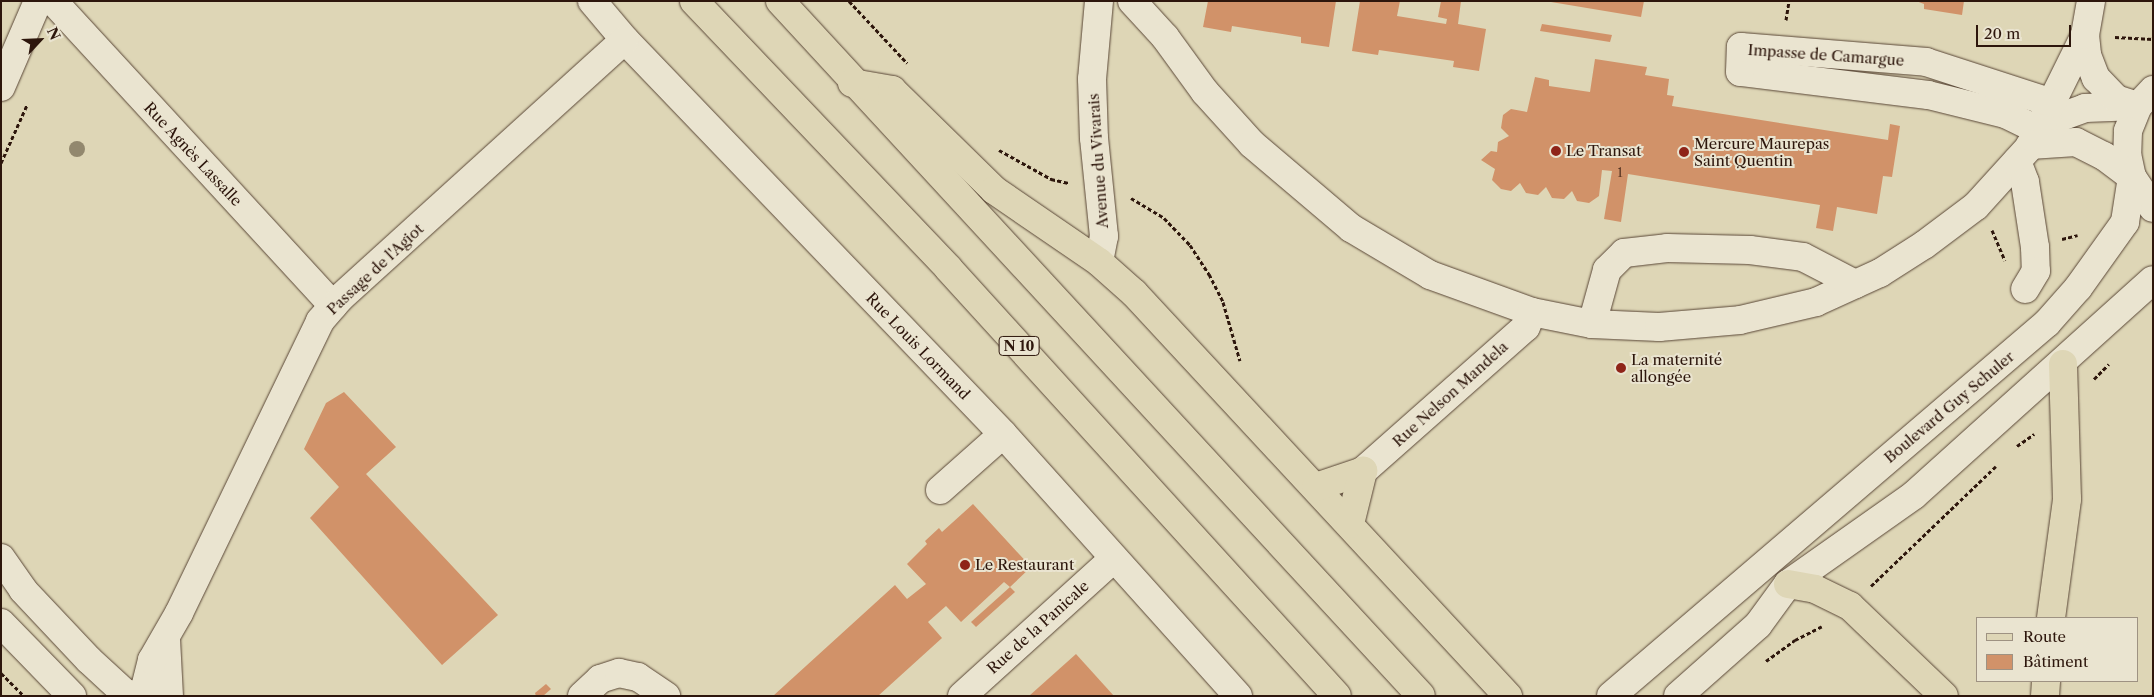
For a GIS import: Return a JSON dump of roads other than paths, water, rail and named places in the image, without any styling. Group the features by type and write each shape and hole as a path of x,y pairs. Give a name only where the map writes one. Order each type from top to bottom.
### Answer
{"main road":[{"name":"N 10","path":"694,1 948,268 1337,696"},
{"path":"780,1 852,83 1421,696"},
{"path":"852,83 892,90 994,190 1099,262 1134,293 1508,696"},
{"path":"2051,617 2067,499 2063,364"},
{"path":"1316,487 1363,471"},
{"path":"1350,524 1363,471"},
{"path":"1788,584 1815,589 1850,606 1944,696"},
{"path":"2045,696 2046,682"}],"street":[{"path":"1,88 38,1"},
{"name":"Rue Agnès Lassalle","path":"53,1 333,306"},
{"name":"Rue Louis Lormand","path":"592,1 625,40 1003,434 1238,696"},
{"name":"Avenue du Vivarais","path":"1099,1 1092,79 1094,138 1104,236 1099,262"},
{"path":"1132,1 1165,37 1205,92 1252,144 1351,228 1430,274 1532,312 1592,324 1659,327 1740,320 1816,302 1855,284 1924,245 1976,206 2028,145 2055,119 2085,108 2146,98"},
{"path":"2091,1 2085,35 2087,55 2096,78 2116,99 2146,98"},
{"path":"2025,289 2036,271 2035,247 2025,182 2028,145 2052,103 2085,35"},
{"name":"Passage de l'Agiot","path":"152,695 152,660 166,639 294,372 320,322 333,306 625,40"},
{"name":"Impasse de Camargue","path":"2028,145 2005,114 1928,95 1740,72 1741,47 1926,62 2052,103"},
{"path":"2132,177 2127,154 2128,131 2146,98"},
{"path":"2028,145 2076,142 2104,156 2132,177 2153,208"},
{"name":"Boulevard Guy Schuler","path":"1611,696 1645,664 2047,323 2078,288 2125,222 2132,177"},
{"path":"1592,324 1607,270 1624,252 1667,248 1768,252 1803,257 1855,284"},
{"name":"Boulevard Guy Schuler","path":"1678,696 1758,625 1788,584 1914,495 2063,364 2153,280"},
{"name":"Rue Nelson Mandela","path":"1363,471 1526,327 1532,312"},
{"path":"1788,584 1843,516 1904,461 1933,421"},
{"path":"940,490 1003,434"},
{"path":"1,558 23,590 126,694 152,695"},
{"name":"Rue de la Panicale","path":"962,696 1114,558"},
{"name":"Boulevard Guy Schuler","path":"1718,602 1788,584"},
{"path":"1,610 23,590"},
{"path":"1,623 72,696"},
{"path":"582,696 600,679 619,673 638,677 666,696"}],"place":[{"name":"Le Transat","path":"1556,151"},
{"name":"Mercure Maurepas Saint Quentin","path":"1684,152"},
{"name":"La maternité allongée","path":"1621,368"},
{"name":"Le Restaurant","path":"965,565"}]}
